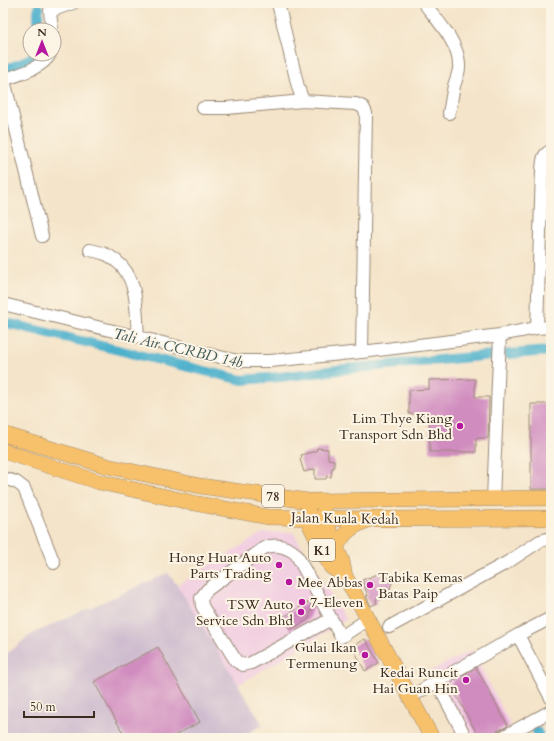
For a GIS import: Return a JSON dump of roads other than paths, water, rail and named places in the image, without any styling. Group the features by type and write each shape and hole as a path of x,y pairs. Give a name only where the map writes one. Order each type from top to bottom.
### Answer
{"main road":[{"name":"Jalan Kuala Kedah","path":"3,434 107,466 200,486 308,501 551,498"},
{"name":"Jalan Kuala Kedah","path":"3,451 99,482 194,503 268,517 371,519 551,518"},
{"name":"K1","path":"308,501 308,518 317,541 331,567 345,576"},
{"name":"K1","path":"324,501 324,518 342,561 345,576 432,738"},
{"path":"268,517 282,518 296,523 317,541"},
{"path":"336,548 350,529 371,519"}],"street":[{"path":"51,22 50,7 72,3"},
{"path":"278,3 298,87 303,101"},
{"path":"424,3 447,33 456,49 458,57 460,66 449,113"},
{"path":"42,236 3,80 44,62"},
{"path":"203,108 227,108 303,101 356,104 363,107 366,113 362,352"},
{"path":"537,328 542,170 545,153 550,151"},
{"path":"90,250 106,254 122,265 127,273 133,286 136,300 138,337"},
{"path":"3,304 220,357 239,360 270,360 362,352 500,335 551,327"},
{"path":"493,499 500,335"},
{"path":"3,478 16,482 24,488 54,563"},
{"path":"389,627 508,562 540,541 551,538"},
{"path":"331,619 251,663 243,665 236,661 202,606 201,598 207,590 264,548 270,545 277,545 287,548 296,554 341,637 368,619"},
{"path":"410,696 551,618"},
{"path":"518,635 551,698"},
{"path":"436,681 466,738"},
{"path":"501,738 551,711"}],"waterway":[{"path":"38,22 39,8"},
{"path":"3,70 24,62"},
{"name":"Tali Air CCRBD 14b","path":"3,322 242,380 492,355"},
{"name":"Tali Air CCRBD 14b","path":"508,354 551,351"},
{"path":"537,732 540,738"}],"place":[{"name":"Lim Thye Kiang Transport Sdn Bhd","path":"460,426"},
{"name":"Hong Huat Auto Parts Trading","path":"279,565"},
{"name":"Mee Abbas","path":"289,582"},
{"name":"Tabika Kemas Batas Paip","path":"370,585"},
{"name":"7-Eleven","path":"302,602"},
{"name":"TSW Auto Service Sdn Bhd","path":"301,612"},
{"name":"Gulai Ikan Termenung","path":"365,655"},
{"name":"Kedai Runcit Hai Guan Hin","path":"466,680"}]}
